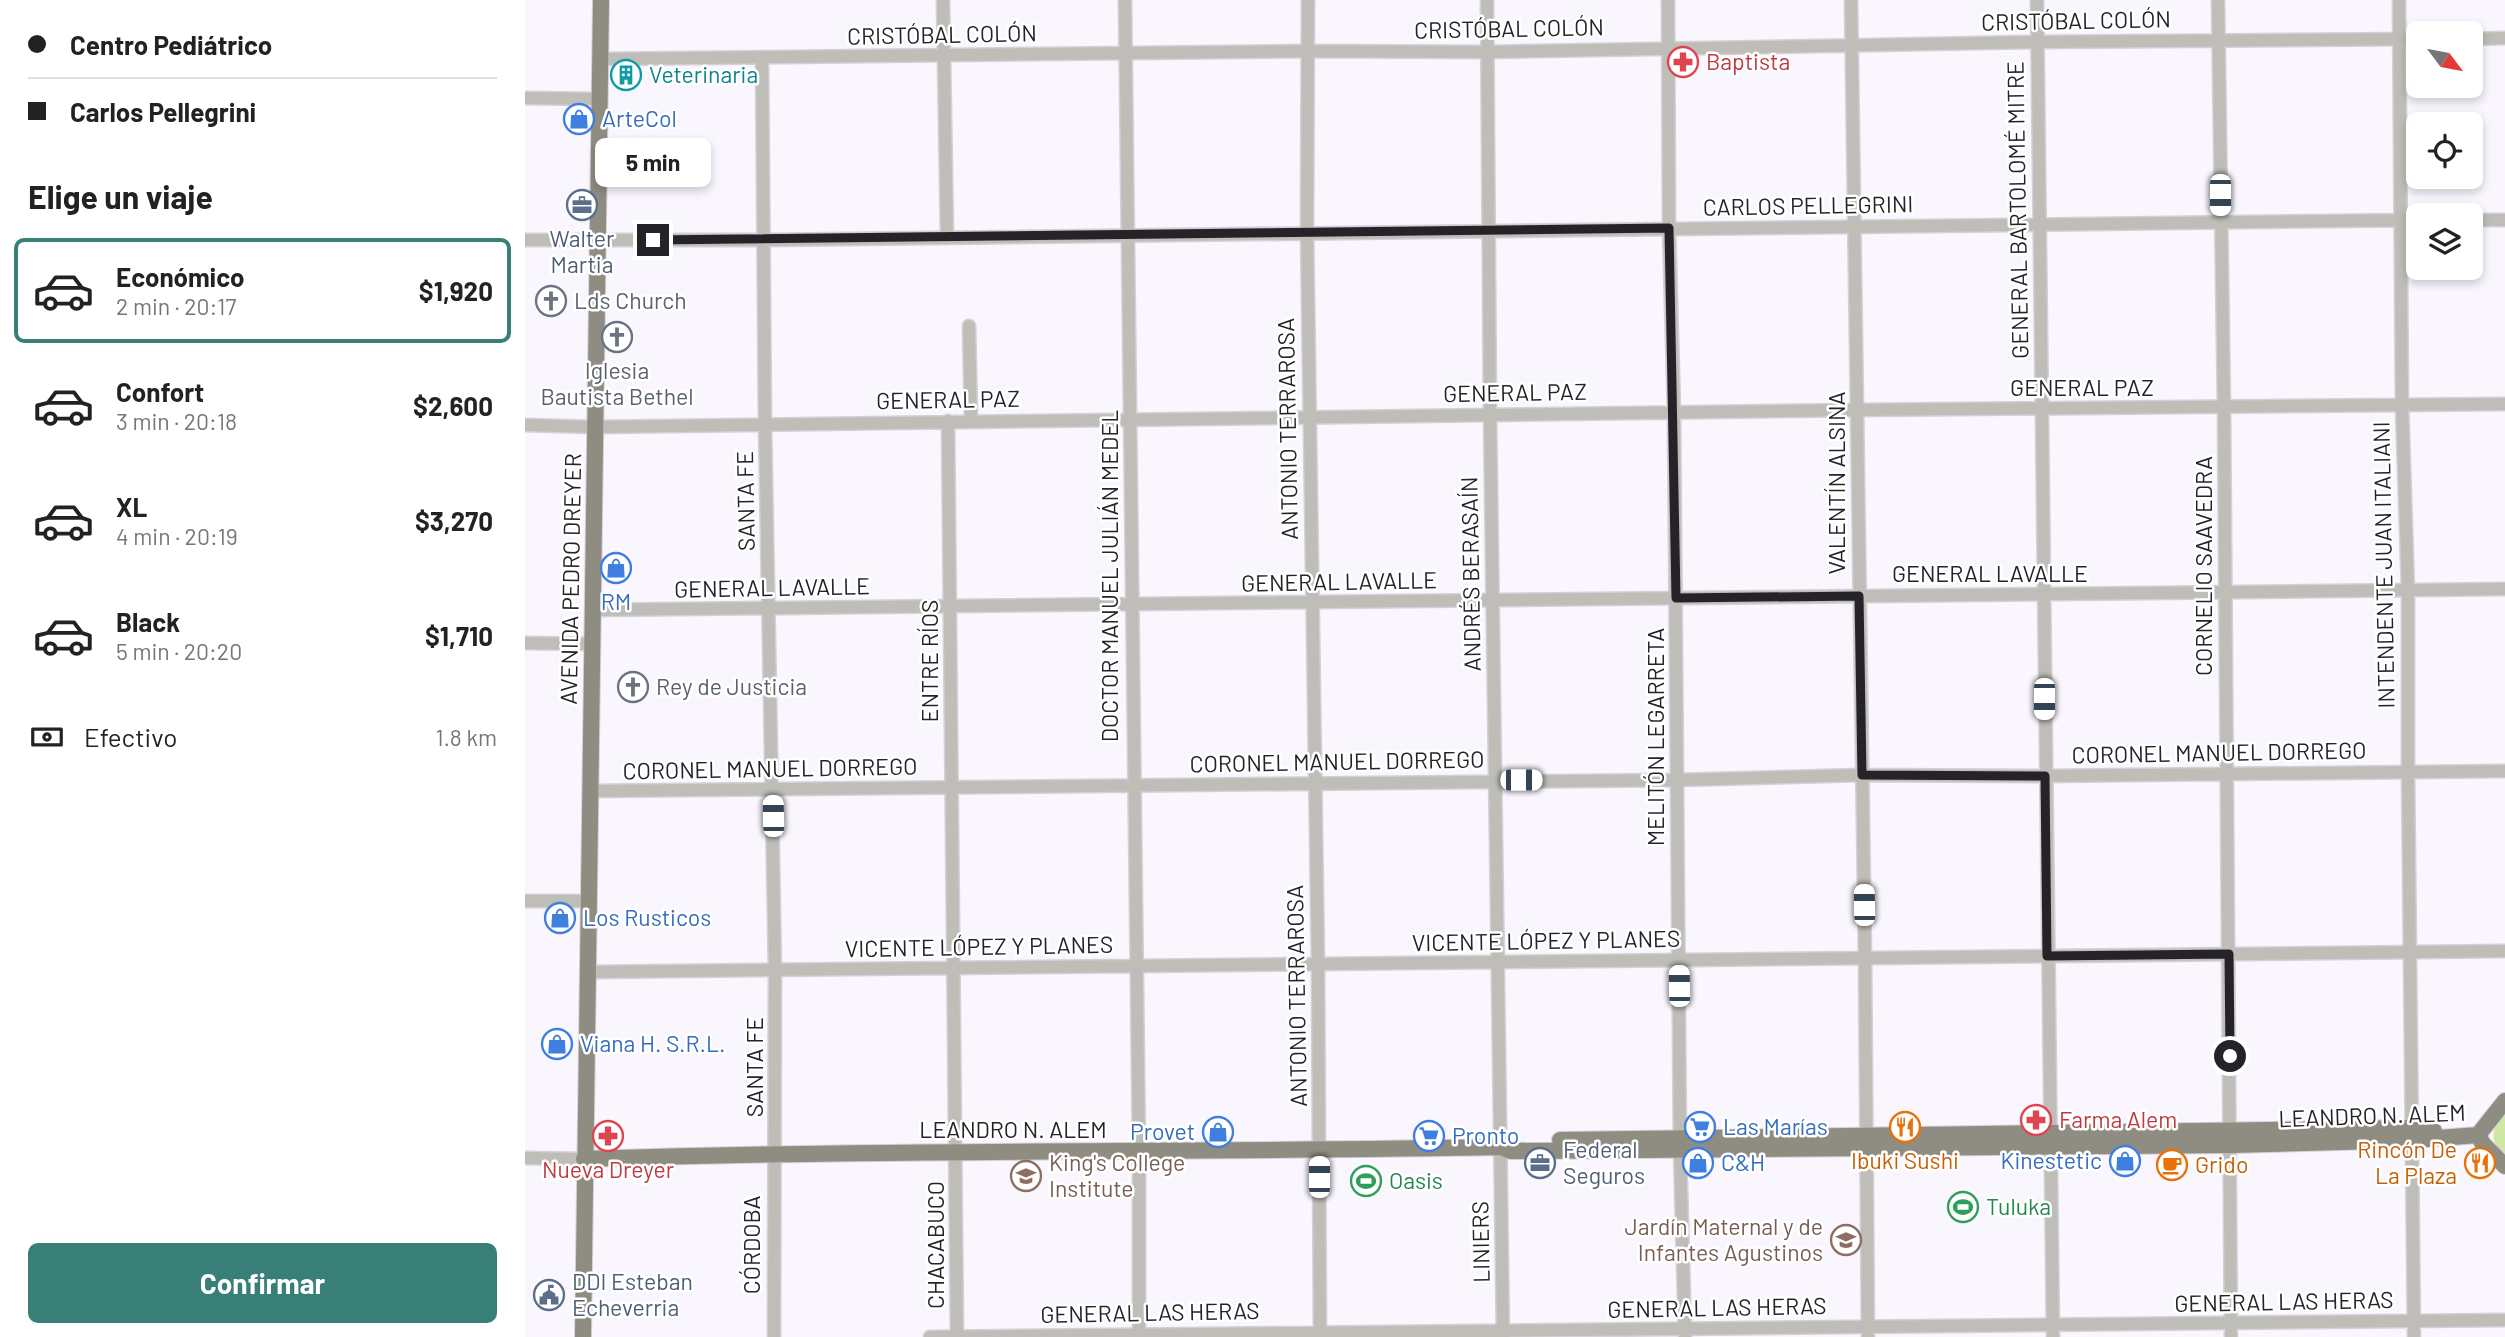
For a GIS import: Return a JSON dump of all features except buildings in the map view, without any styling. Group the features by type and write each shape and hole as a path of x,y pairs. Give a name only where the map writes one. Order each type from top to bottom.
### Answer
{"main road":[{"name":"AVENIDA PEDRO DREYER","path":"583,1337 601,0"},
{"path":"2505,1101 2478,1135 2483,1144 2505,1166"},
{"name":"LEANDRO N. ALEM","path":"585,1159 774,1153 1319,1151 1501,1147 1511,1141 1680,1144 2478,1135"}],"street":[{"path":"943,0 947,237"},
{"name":"DOCTOR MANUEL JULIÁN MEDEL","path":"1125,0 1139,1336"},
{"name":"ANTONIO TERRAROSA","path":"1307,0 1307,232 1318,965 1320,1335"},
{"name":"ANDRÉS BERASAÍN","path":"1487,0 1501,1147"},
{"name":"MELITÓN LEGARRETA","path":"1668,0 1680,1144 1685,1333"},
{"name":"VALENTÍN ALSINA","path":"1851,0 1868,1332"},
{"name":"GENERAL BARTOLOMÉ MITRE","path":"2037,0 2052,1331"},
{"name":"CORNELIO SAAVEDRA","path":"2218,0 2231,1330"},
{"name":"INTENDENTE JUAN ITALIANI","path":"2399,0 2402,405 2408,590 2407,772 2413,1134 2413,1337"},
{"path":"2483,39 2505,38"},
{"name":"CRISTÓBAL COLÓN","path":"600,59 1307,51 1487,52 1668,47 2406,39"},
{"name":"SANTA FE","path":"762,58 765,425 775,971 774,1153"},
{"path":"525,98 599,99"},
{"name":"CARLOS PELLEGRINI","path":"525,240 764,240 2406,220"},
{"path":"2483,220 2505,220"},
{"path":"969,326 971,421"},
{"name":"GENERAL PAZ","path":"525,425 595,427 2505,404"},
{"name":"ENTRE RÍOS","path":"949,421 956,1153"},
{"name":"GENERAL LAVALLE","path":"593,610 2505,589"},
{"path":"525,643 593,644"},
{"name":"CORONEL MANUEL DORREGO","path":"590,791 1678,780 1862,775 2045,776 2505,771"},
{"path":"525,901 588,901"},
{"name":"VICENTE LÓPEZ Y PLANES","path":"588,972 2505,951"},
{"name":"LINIERS","path":"1501,1147 1503,1334"},
{"name":"CÓRDOBA","path":"774,1153 774,1337"},
{"name":"CHACABUCO","path":"956,1153 957,1337"},
{"name":"LEANDRO N. ALEM","path":"525,1158 585,1159"},
{"name":"GENERAL LAS HERAS","path":"930,1337 2231,1330 2505,1320"}],"green space":[{"path":"2505,1112 2505,1157 2496,1146 2493,1135 2496,1124"}],"place":[{"name":"Baptista","path":"1683,62"},
{"name":"Veterinaria","path":"626,75"},
{"name":"ArteCol","path":"579,119"},
{"name":"Walter Martia","path":"582,205"},
{"name":"Lds Church","path":"551,301"},
{"name":"Iglesia Bautista Bethel","path":"617,337"},
{"name":"RM","path":"616,568"},
{"name":"Rey de Justicia","path":"633,687"},
{"name":"Los Rusticos","path":"560,918"},
{"name":"Viana H. S.R.L.","path":"557,1044"},
{"name":"Farma Alem","path":"2036,1120"},
{"name":"Las Marías","path":"1700,1127"},
{"name":"Ibuki Sushi","path":"1905,1127"},
{"name":"Provet","path":"1218,1132"},
{"name":"Nueva Dreyer","path":"608,1136"},
{"name":"Pronto","path":"1429,1136"},
{"name":"Kinestetic","path":"2125,1161"},
{"name":"Federal Seguros","path":"1540,1163"},
{"name":"C&H","path":"1698,1163"},
{"name":"Rincón De La Plaza","path":"2480,1163"},
{"name":"Grido","path":"2172,1165"},
{"name":"King's College Institute","path":"1026,1176"},
{"name":"Oasis","path":"1366,1181"},
{"name":"Tuluka","path":"1963,1207"},
{"name":"Jardín Maternal y de Infantes Agustinos","path":"1846,1240"},
{"name":"DDI Esteban Echeverria","path":"549,1295"}],"route":[{"path":"653,240 1669,228 1676,598 1859,596 1862,775 2045,776 2047,956 2229,954 2230,1056"}]}
